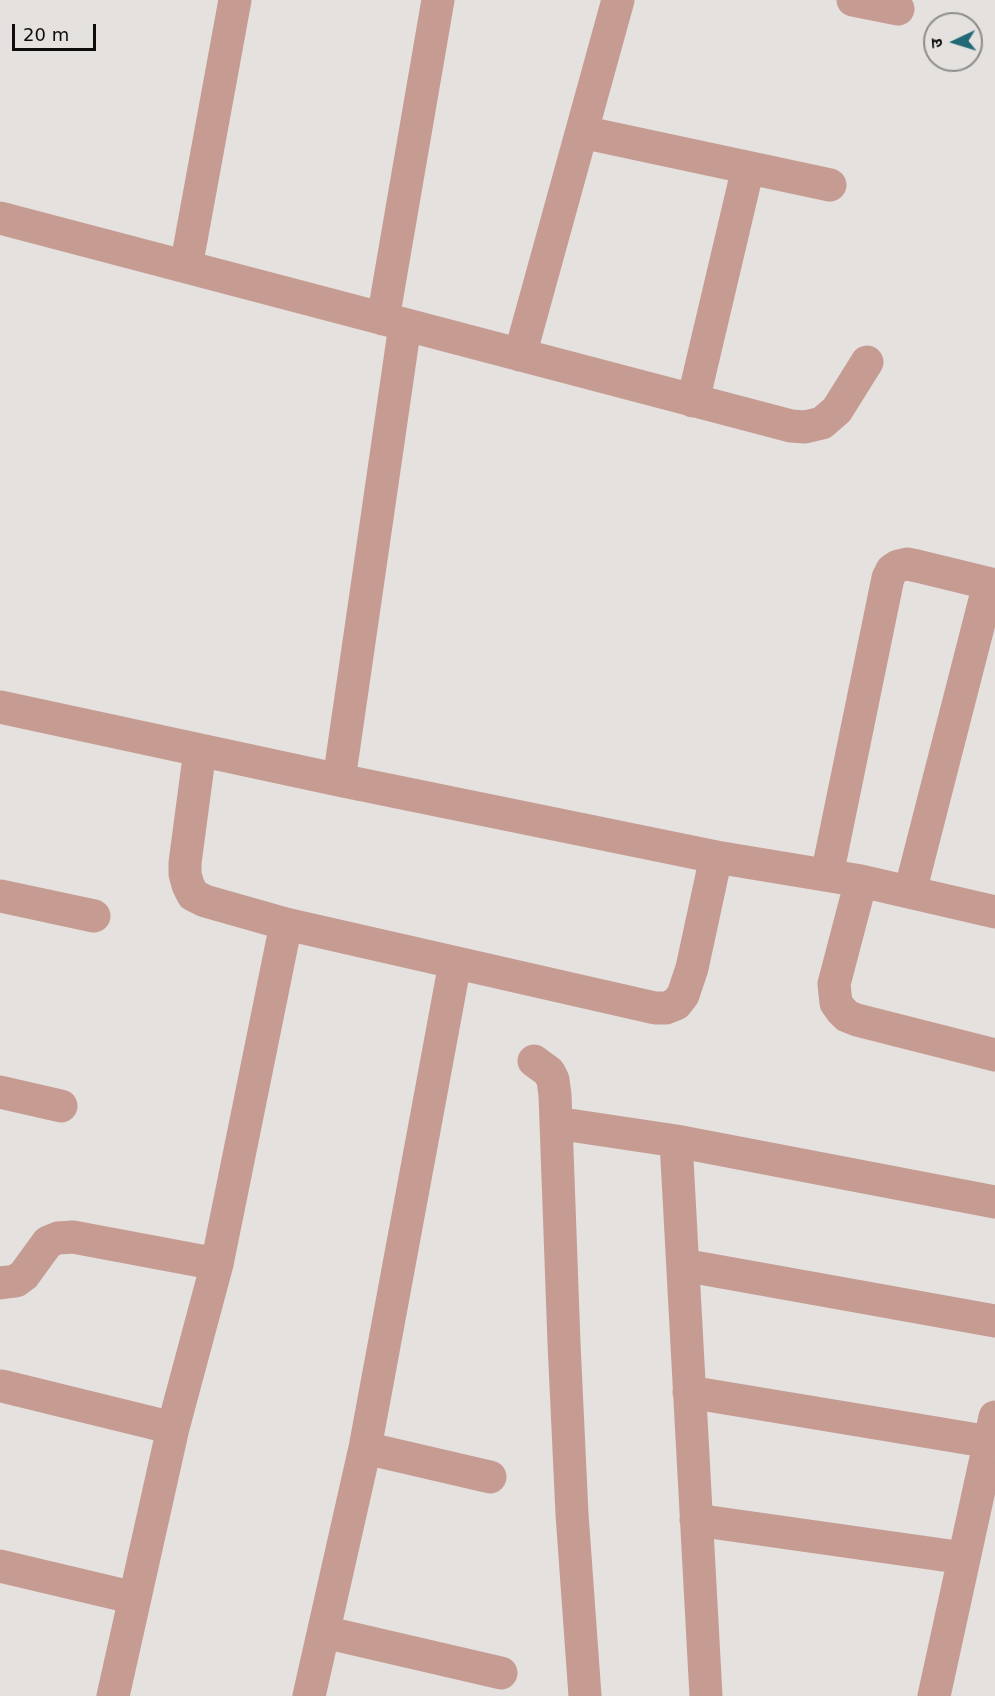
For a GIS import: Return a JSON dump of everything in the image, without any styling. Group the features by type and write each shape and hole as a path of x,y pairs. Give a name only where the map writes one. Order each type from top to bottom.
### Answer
{"street":[{"path":"186,267 235,0"},
{"path":"339,780 394,322 438,0"},
{"path":"520,355 618,0"},
{"path":"853,0 898,9"},
{"path":"582,132 830,185"},
{"path":"693,401 748,168"},
{"path":"0,218 791,426 805,427 822,423 837,410 867,362"},
{"path":"827,875 888,578 892,570 898,566 907,564 917,566 992,584 910,892"},
{"path":"0,707 339,780 716,856 861,881 995,912"},
{"path":"200,750 185,863 185,874 193,895 205,901 286,924 655,1008 666,1008 676,1004 683,995 692,968 716,856"},
{"path":"861,881 834,984 836,1003 841,1010 847,1016 857,1020 995,1055"},
{"path":"0,896 94,916"},
{"path":"113,1696 173,1428 217,1264 286,924"},
{"path":"309,1696 365,1448 455,963"},
{"path":"534,1061 549,1072 553,1080 571,1503 585,1696"},
{"path":"0,1092 61,1106"},
{"path":"556,1123 676,1141 995,1202"},
{"path":"676,1141 706,1696"},
{"path":"0,1283 16,1281 24,1275 48,1242 58,1238 73,1237 217,1264"},
{"path":"683,1265 995,1321"},
{"path":"2,1386 173,1428"},
{"path":"689,1392 992,1429 934,1696"},
{"path":"365,1448 490,1476"},
{"path":"696,1520 964,1558"},
{"path":"0,1566 135,1598"},
{"path":"324,1632 501,1673"}]}
